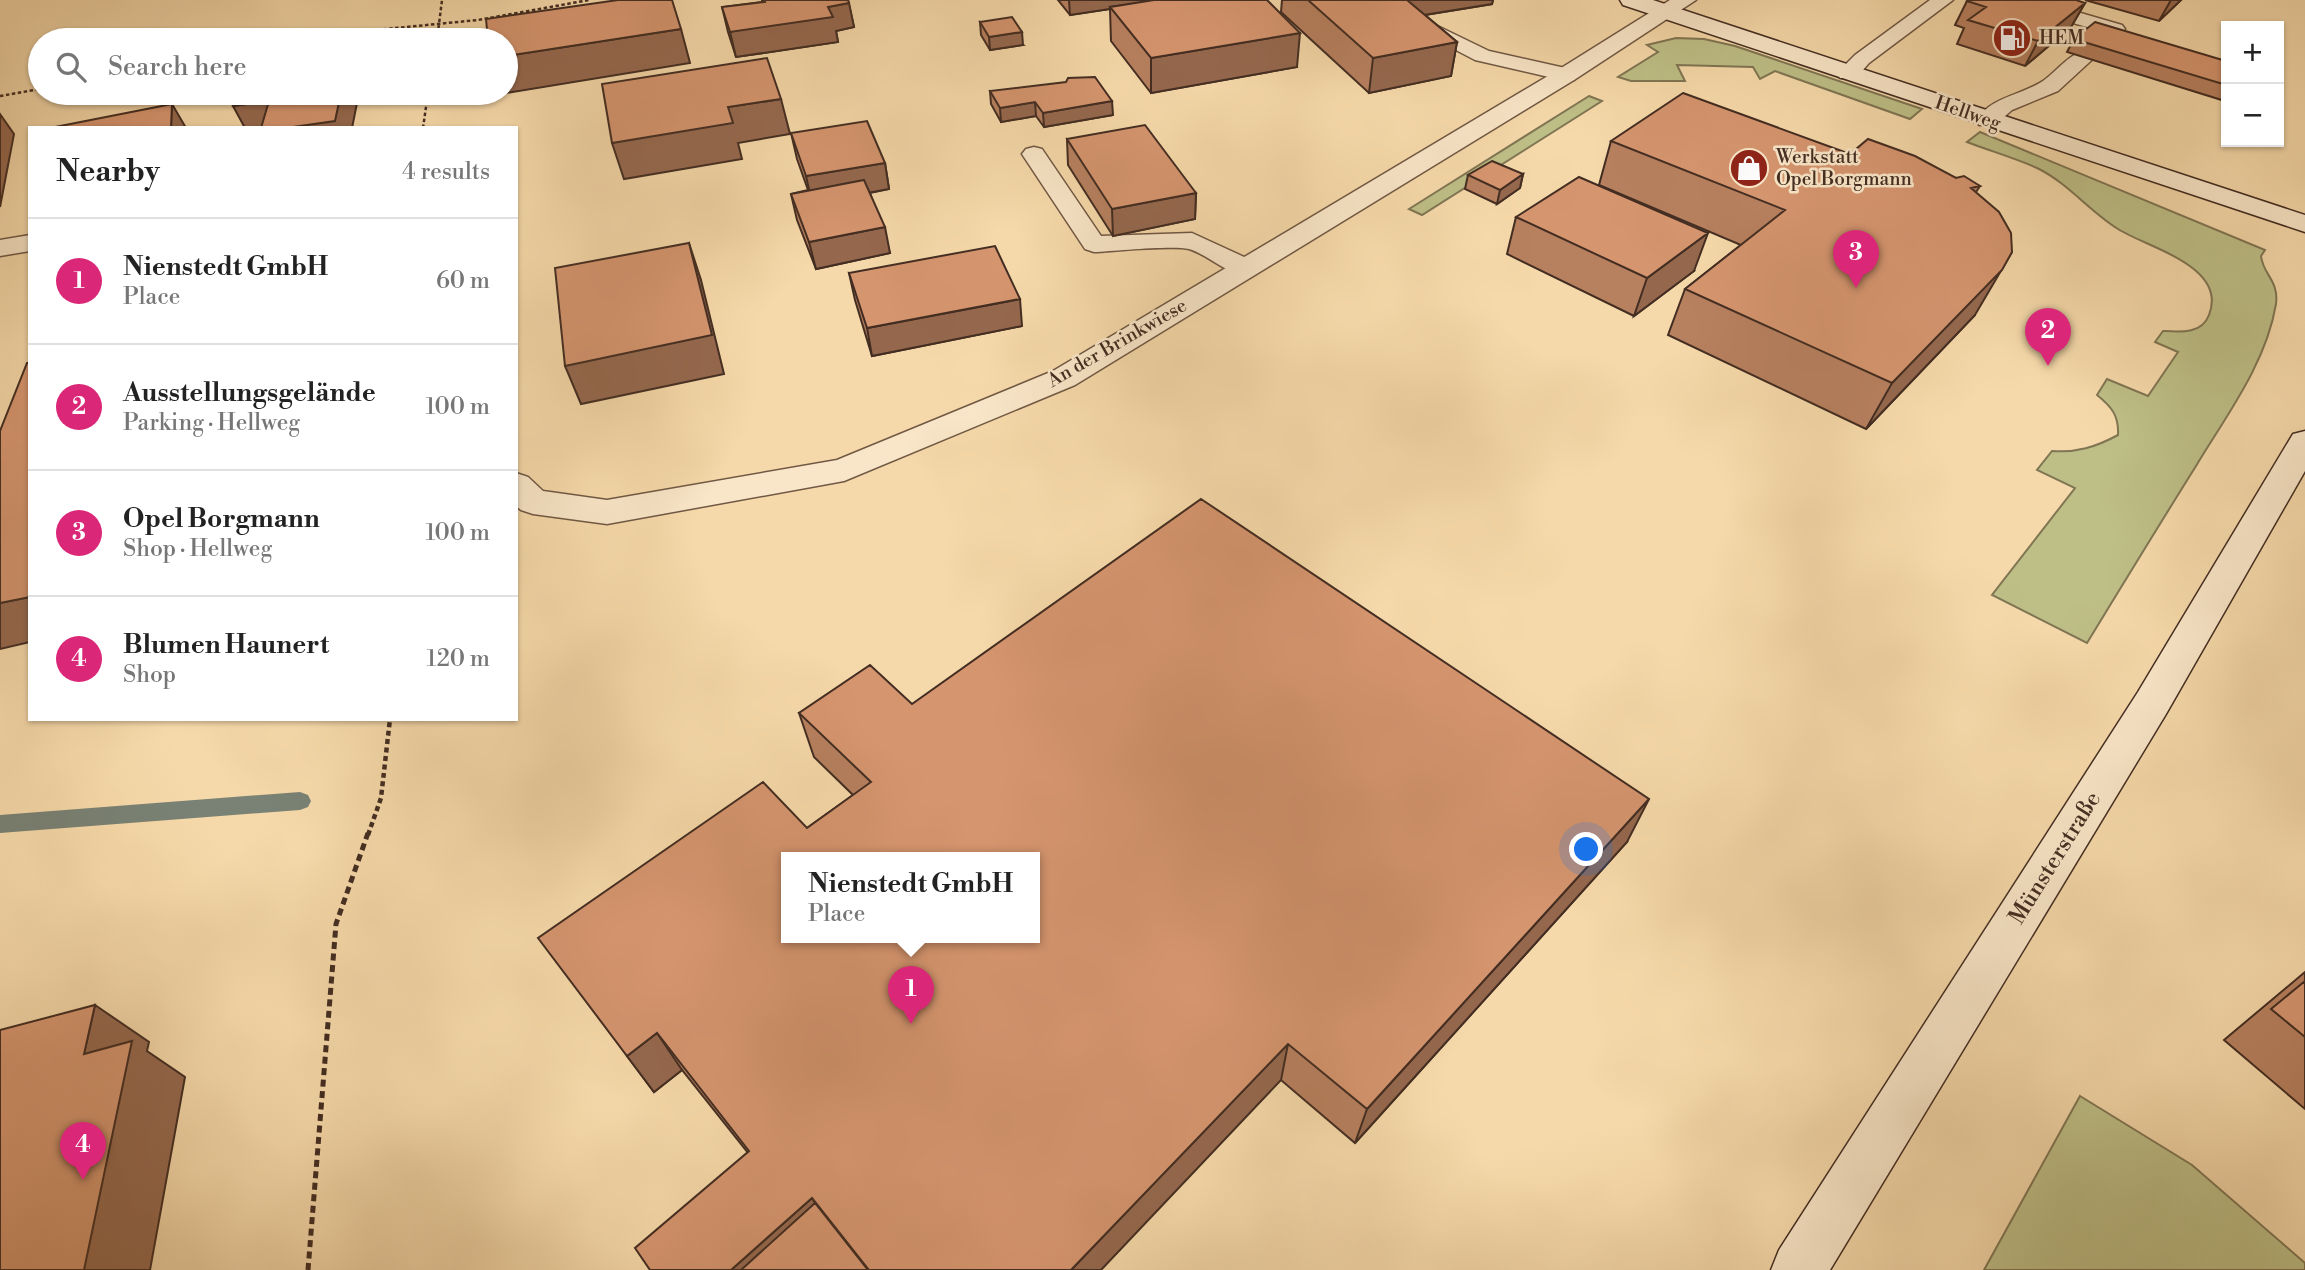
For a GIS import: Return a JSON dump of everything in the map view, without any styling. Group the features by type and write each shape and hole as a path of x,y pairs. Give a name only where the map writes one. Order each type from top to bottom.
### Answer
{"street":[{"name":"Hellweg","path":"1631,0 1675,6 1848,73 2305,224"},
{"name":"An der Brinkwiese","path":"518,487 533,502 607,512 844,470 1064,378 1566,75 1675,6"},
{"path":"0,248 28,243"},
{"name":"Münsterstraße","path":"1799,1270 2152,703 2305,442"}],"lane":[{"path":"1848,73 1862,59 1943,0"},
{"path":"2014,0 2115,29 2104,40"},
{"path":"1421,24 1482,57 1566,75"},
{"path":"1987,120 2004,105 2050,86 2084,57"},
{"path":"1034,154 1094,244 1192,242 1246,268"}],"path":[{"path":"438,28 442,0"},
{"path":"397,28 478,20 589,0"},
{"path":"0,96 28,91"},
{"path":"422,126 426,105"},
{"path":"308,1270 336,923 381,799 390,721"}],"green space":[{"path":"1676,38 1704,39 1735,46 1922,109 1910,119 1775,71 1760,79 1753,67 1677,65 1685,81 1631,81 1618,77 1658,52 1647,45"},
{"path":"1589,96 1602,101 1422,215 1409,209"},
{"path":"1980,132 2265,250 2261,256 2262,263 2275,289 2276,304 2271,326 2264,348 2244,389 2087,643 1992,595 2075,488 2037,470 2052,451 2086,448 2118,435 2114,412 2097,395 2107,379 2148,396 2178,352 2155,342 2163,331 2177,332 2201,326 2209,315 2212,298 2207,284 2196,271 2182,261 2118,229 2048,174 2029,164 1967,142"},
{"path":"2080,1096 2192,1165 2305,1263 2305,1270 1984,1270"}],"building":[{"path":"618,0 672,0 681,29 518,54 518,28 487,28 486,19"},
{"path":"764,0 848,0 849,3 828,7 833,17 730,32 722,7 765,2"},
{"path":"1154,0 1267,0 1300,33 1151,58 1110,7"},
{"path":"1308,0 1407,0 1457,42 1373,58"},
{"path":"1968,0 2076,0 2085,3 2038,41 1968,20 1986,7"},
{"path":"1012,17 1022,32 989,37 980,22"},
{"path":"2095,22 2221,60 2221,83 2074,39"},
{"path":"767,58 781,99 728,107 733,123 612,143 602,84"},
{"path":"1095,77 1112,101 1043,113 1035,102 1000,108 990,91 1066,82 1068,78"},
{"path":"1683,93 1850,154 1868,139 1915,156 1956,178 1964,176 1980,186 1971,188 1999,212 2011,233 2012,252 2002,270 1892,383 1685,289 1785,210 1611,141"},
{"path":"167,105 172,105 171,126 60,126"},
{"path":"268,105 338,105 335,121 300,126 262,126"},
{"path":"867,121 885,163 806,176 791,133"},
{"path":"1145,125 1196,193 1112,209 1067,139"},
{"path":"1492,161 1523,174 1500,190 1468,175"},
{"path":"1579,177 1708,233 1647,278 1516,217"},
{"path":"864,180 885,227 809,242 791,194"},
{"path":"689,243 712,335 565,366 555,268"},
{"path":"995,246 1020,299 867,328 849,273"},
{"path":"28,363 28,597 0,603 0,431"},
{"path":"1201,499 1649,799 1367,1109 1288,1044 1071,1270 869,1270 812,1198 731,1270 650,1270 635,1248 749,1151 657,1033 627,1056 538,938 763,782 807,828 871,782 799,713 870,665 912,704"},
{"path":"2305,981 2305,1037 2271,1009"},
{"path":"95,1005 84,1054 132,1041 84,1270 0,1270 0,1030"},
{"path":"815,1203 868,1270 741,1270"}],"waterway":[{"path":"0,824 300,801"}],"place":[{"name":"HEM","path":"2012,38"},
{"name":"Werkstatt Opel Borgmann","path":"1749,168"},
{"name":"Opel Borgmann","path":"1856,288"},
{"name":"Ausstellungsgelände","path":"2048,366"},
{"name":"Nienstedt GmbH","path":"911,1024"},
{"name":"Blumen Haunert","path":"83,1180"}]}
